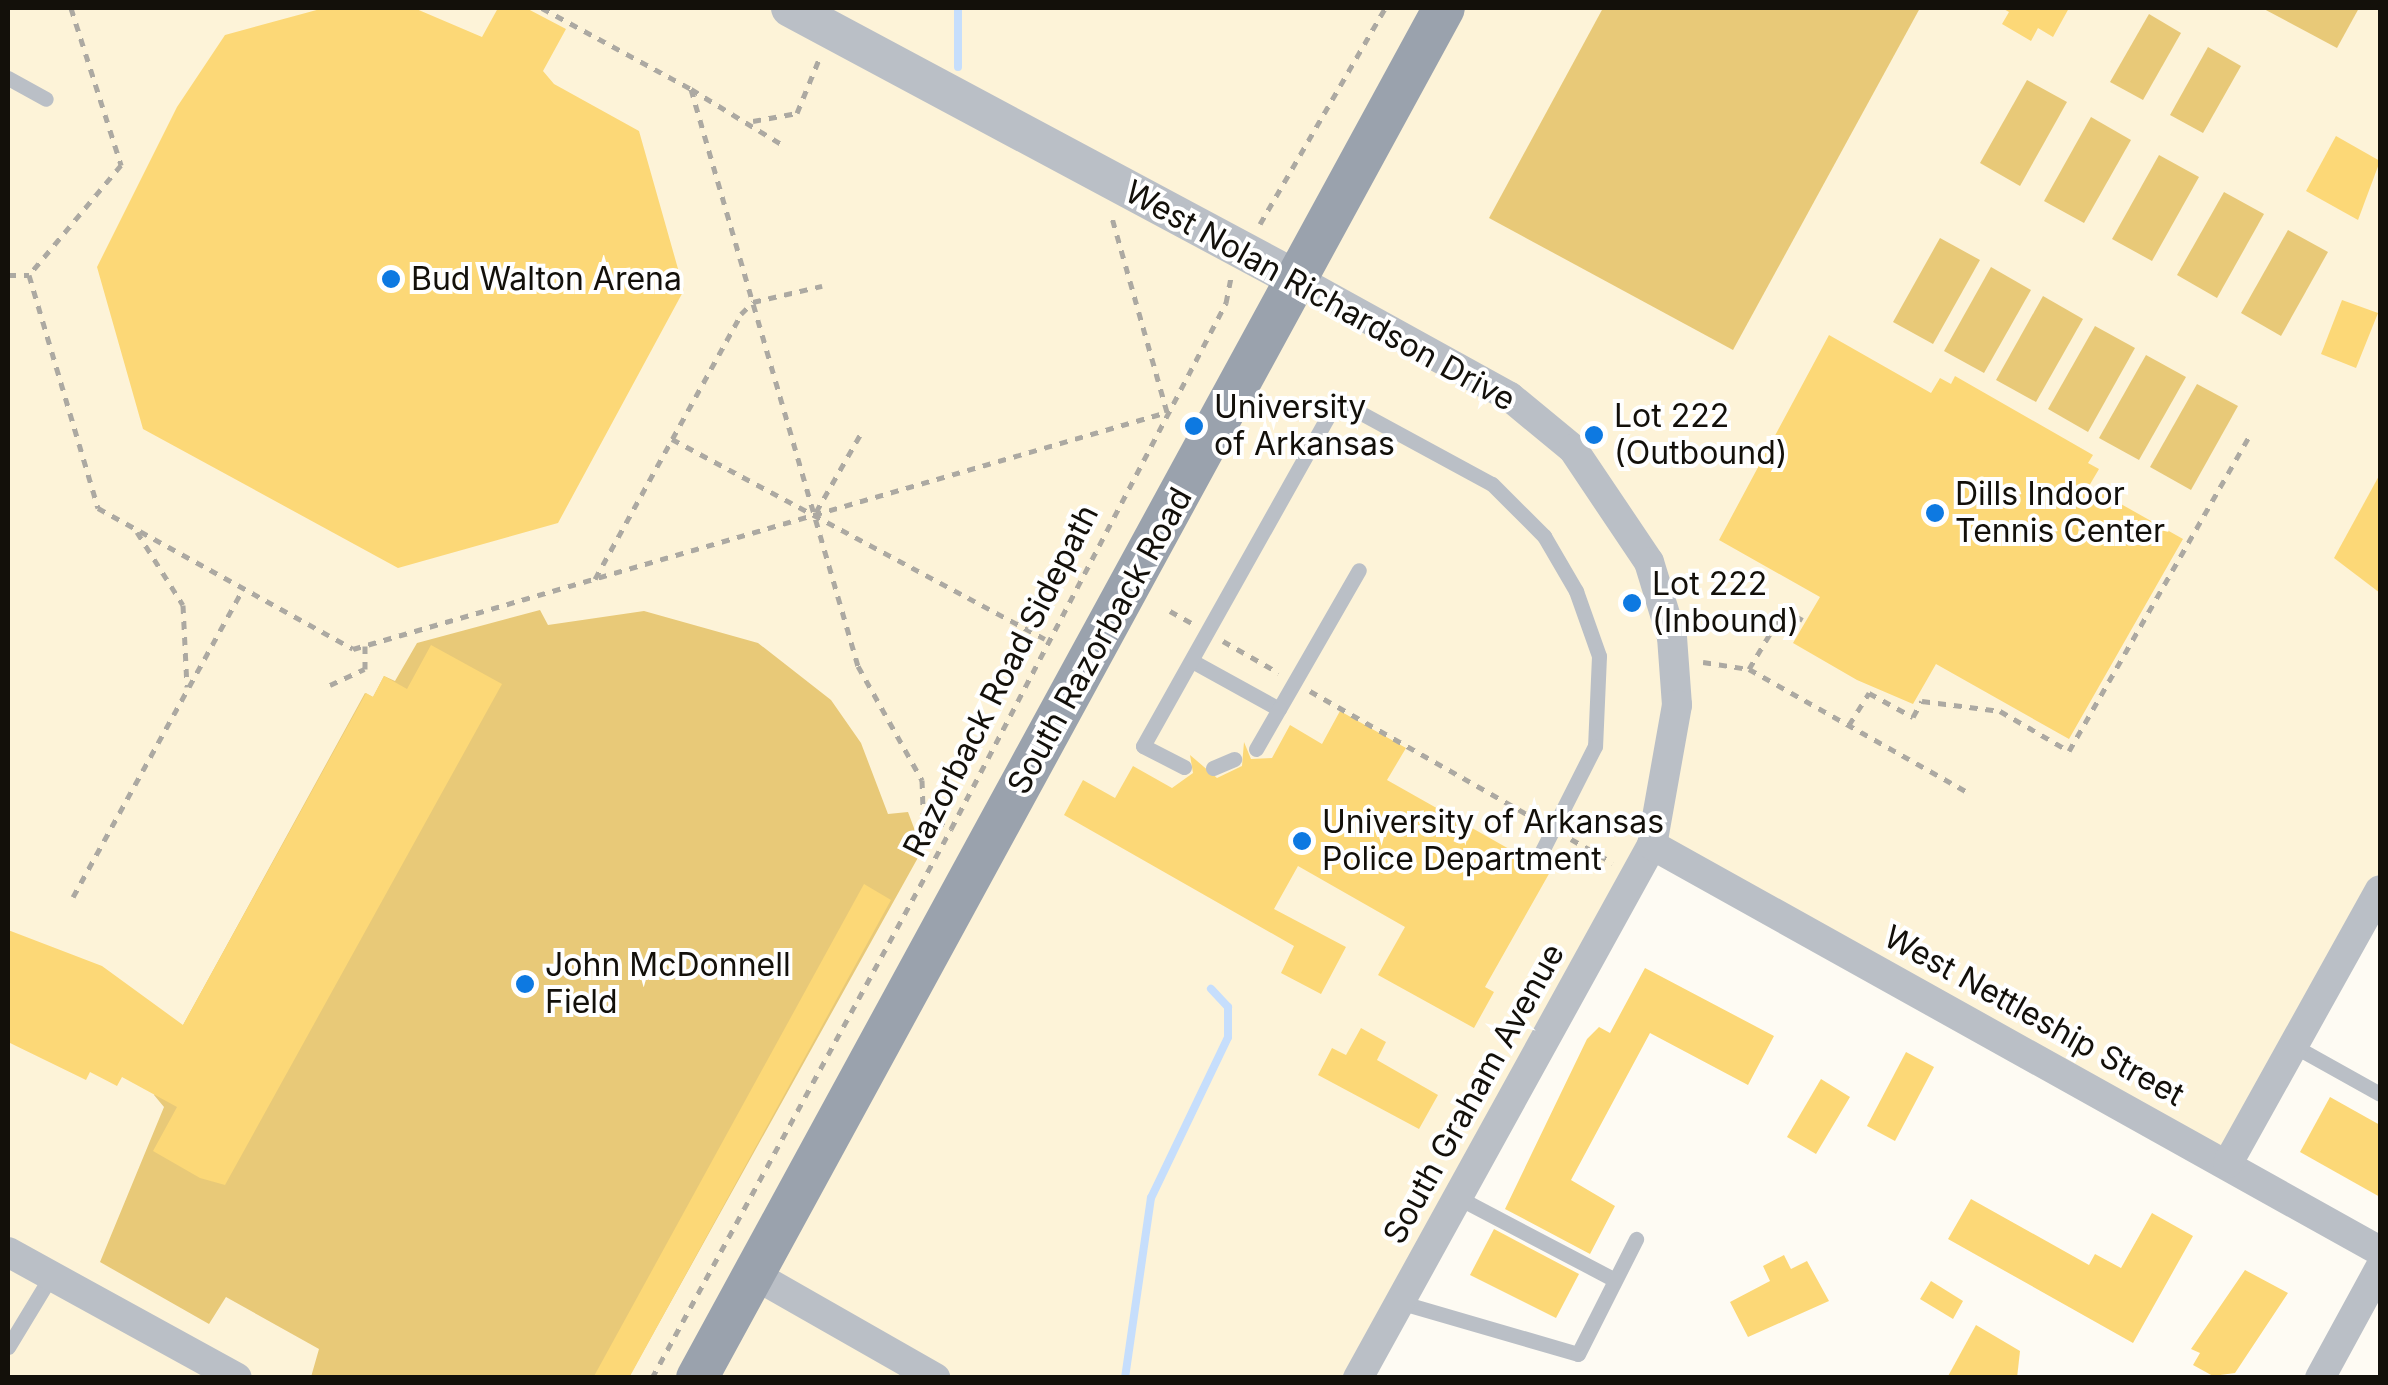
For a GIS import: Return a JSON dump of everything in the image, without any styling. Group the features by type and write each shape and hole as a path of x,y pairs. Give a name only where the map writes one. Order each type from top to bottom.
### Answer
{"main road":[{"name":"South Razorback Road","path":"697,1378 1444,8"}],"street":[{"name":"West Nolan Richardson Drive","path":"790,8 1510,397 1573,449 1619,506 1650,562 1672,637 1676,705 1652,845"},
{"name":"West Nettleship Street","path":"1652,845 2380,1251"},
{"name":"South Graham Avenue","path":"1358,1378 1652,845"},
{"path":"2228,1163 2380,890"},
{"path":"8,1252 237,1378"},
{"path":"2320,1378 2380,1268"},
{"path":"753,1274 935,1378"}],"lane":[{"path":"8,78 46,99"},
{"path":"1184,767 1144,746 1337,400 1492,484 1544,536 1599,656 1595,746 1541,853"},
{"path":"1256,749 1359,570"},
{"path":"1192,662 1279,710"},
{"path":"1213,768 1234,759"},
{"path":"2294,1046 2380,1094"},
{"path":"1456,1197 1615,1280"},
{"path":"1399,1302 1578,1354 1636,1239"},
{"path":"8,1347 51,1276"}],"path":[{"path":"29,275 121,165 71,8"},
{"path":"542,8 754,121 781,144"},
{"name":"Razorback Road Sidepath","path":"652,1378 952,829 1045,640 1167,412 1244,251 1385,8"},
{"path":"754,121 797,114 821,54"},
{"path":"691,89 858,666 922,780 924,814 952,829"},
{"path":"29,275 98,508 353,650 1167,412 1111,213"},
{"path":"8,274 29,275"},
{"path":"595,579 753,302 822,286"},
{"path":"815,514 864,430"},
{"path":"1849,726 1869,693 1913,717 1922,701 2000,711 2070,751 2249,437"},
{"path":"672,439 1045,640"},
{"path":"136,529 183,606 187,690"},
{"path":"73,897 243,589"},
{"path":"1749,670 1784,610 1803,620"},
{"path":"1170,611 1616,865"},
{"path":"330,685 365,670 365,646"},
{"path":"1700,662 1749,670 1967,792"}],"shaded area":[{"name":"University of Arkansas","path":"8,8 2380,8 2380,890 2228,1163 1652,845 1358,1377 8,1378"},
{"path":"1603,8 1920,8 1733,350 1489,218"},
{"path":"2262,8 2359,8 2337,48"},
{"path":"2149,14 2181,33 2143,100 2110,82"},
{"path":"2208,47 2241,66 2203,133 2170,115"},
{"path":"2027,80 2067,102 2020,186 1980,163"},
{"path":"2091,117 2131,140 2084,223 2044,201"},
{"path":"2159,155 2199,177 2152,261 2112,239"},
{"path":"2224,192 2264,214 2217,298 2177,275"},
{"path":"2288,230 2328,252 2281,336 2241,313"},
{"path":"1940,238 1980,260 1933,344 1893,322"},
{"path":"1991,267 2031,290 1984,373 1944,351"},
{"path":"2043,296 2083,319 2036,402 1996,380"},
{"path":"2095,326 2135,348 2088,432 2048,409"},
{"path":"2146,355 2186,377 2139,460 2099,438"},
{"path":"2197,384 2238,406 2191,490 2150,467"},
{"name":"John McDonnell Field","path":"540,610 548,625 644,611 758,643 831,700 861,743 888,814 908,812 917,836 910,849 920,854 629,1377 311,1377 319,1349 226,1297 209,1324 100,1262 164,1107 154,1095 166,1073 159,1069 365,693 373,697 384,676 395,681 417,643"}],"building":[{"name":"Bud Walton Arena","path":"324,8 414,8 482,37 498,8 526,8 566,29 543,71 554,84 639,131 684,290 558,523 398,568 143,429 97,267 177,107 225,35"},
{"path":"2002,8 2069,8 2053,37 2038,28 2031,41 2002,24 2009,12"},
{"path":"2336,136 2380,161 2358,220 2306,191"},
{"path":"2342,300 2378,313 2356,368 2321,354"},
{"name":"Dills Indoor Tennis Center","path":"1829,335 1931,393 1940,378 1951,384 1955,376 2093,455 2088,463 2099,469 2089,486 2183,539 2069,739 1936,664 1913,704 1857,680 1793,643 1820,597 1719,540"},
{"path":"2380,474 2380,593 2334,558"},
{"path":"431,645 502,684 225,1185 200,1178 153,1151 177,1107 122,1077 117,1086 90,1072 86,1080 8,1042 8,930 102,966 183,1025 366,693 373,697 384,676 407,689"},
{"name":"University of Arkansas Police Department","path":"1340,711 1406,748 1387,780 1550,872 1485,987 1494,992 1474,1028 1378,975 1405,927 1298,866 1274,909 1346,947 1321,994 1281,973 1294,946 1064,815 1083,780 1115,798 1133,766 1172,788 1193,773 1190,755 1217,778 1242,766 1244,742 1251,759 1272,758 1290,725 1322,744"},
{"path":"864,884 891,900 629,1378 593,1378"},
{"path":"1645,968 1774,1036 1748,1085 1650,1033 1571,1180 1615,1206 1590,1254 1505,1209 1587,1039 1599,1027 1610,1033"},
{"path":"1361,1028 1386,1042 1377,1060 1438,1095 1419,1129 1318,1075 1332,1048 1346,1055"},
{"path":"1906,1052 1934,1067 1895,1141 1867,1126"},
{"path":"1821,1079 1850,1097 1816,1154 1787,1137"},
{"path":"2330,1097 2380,1125 2380,1197 2300,1152"},
{"path":"1971,1199 2089,1265 2095,1254 2121,1268 2152,1213 2193,1236 2133,1343 1948,1239"},
{"path":"1494,1229 1579,1274 1556,1318 1470,1275"},
{"path":"1784,1255 1791,1269 1807,1261 1829,1301 1748,1337 1730,1302 1770,1281 1763,1266"},
{"path":"2245,1270 2288,1293 2235,1373 2213,1376 2193,1365 2200,1353 2191,1349"},
{"path":"1931,1281 1963,1301 1953,1319 1920,1299"},
{"path":"1976,1325 2020,1351 2017,1378 1947,1378"}],"waterway":[{"path":"958,8 958,67"},
{"path":"1125,1378 1151,1198 1228,1037 1228,1007 1211,989"}],"place":[{"name":"Bud Walton Arena","path":"391,279"},
{"name":"University of Arkansas","path":"1194,426"},
{"name":"Lot 222 (Outbound)","path":"1594,435"},
{"name":"Dills Indoor Tennis Center","path":"1935,513"},
{"name":"Lot 222 (Inbound)","path":"1632,603"},
{"name":"University of Arkansas Police Department","path":"1302,841"},
{"name":"John McDonnell Field","path":"525,984"}]}
